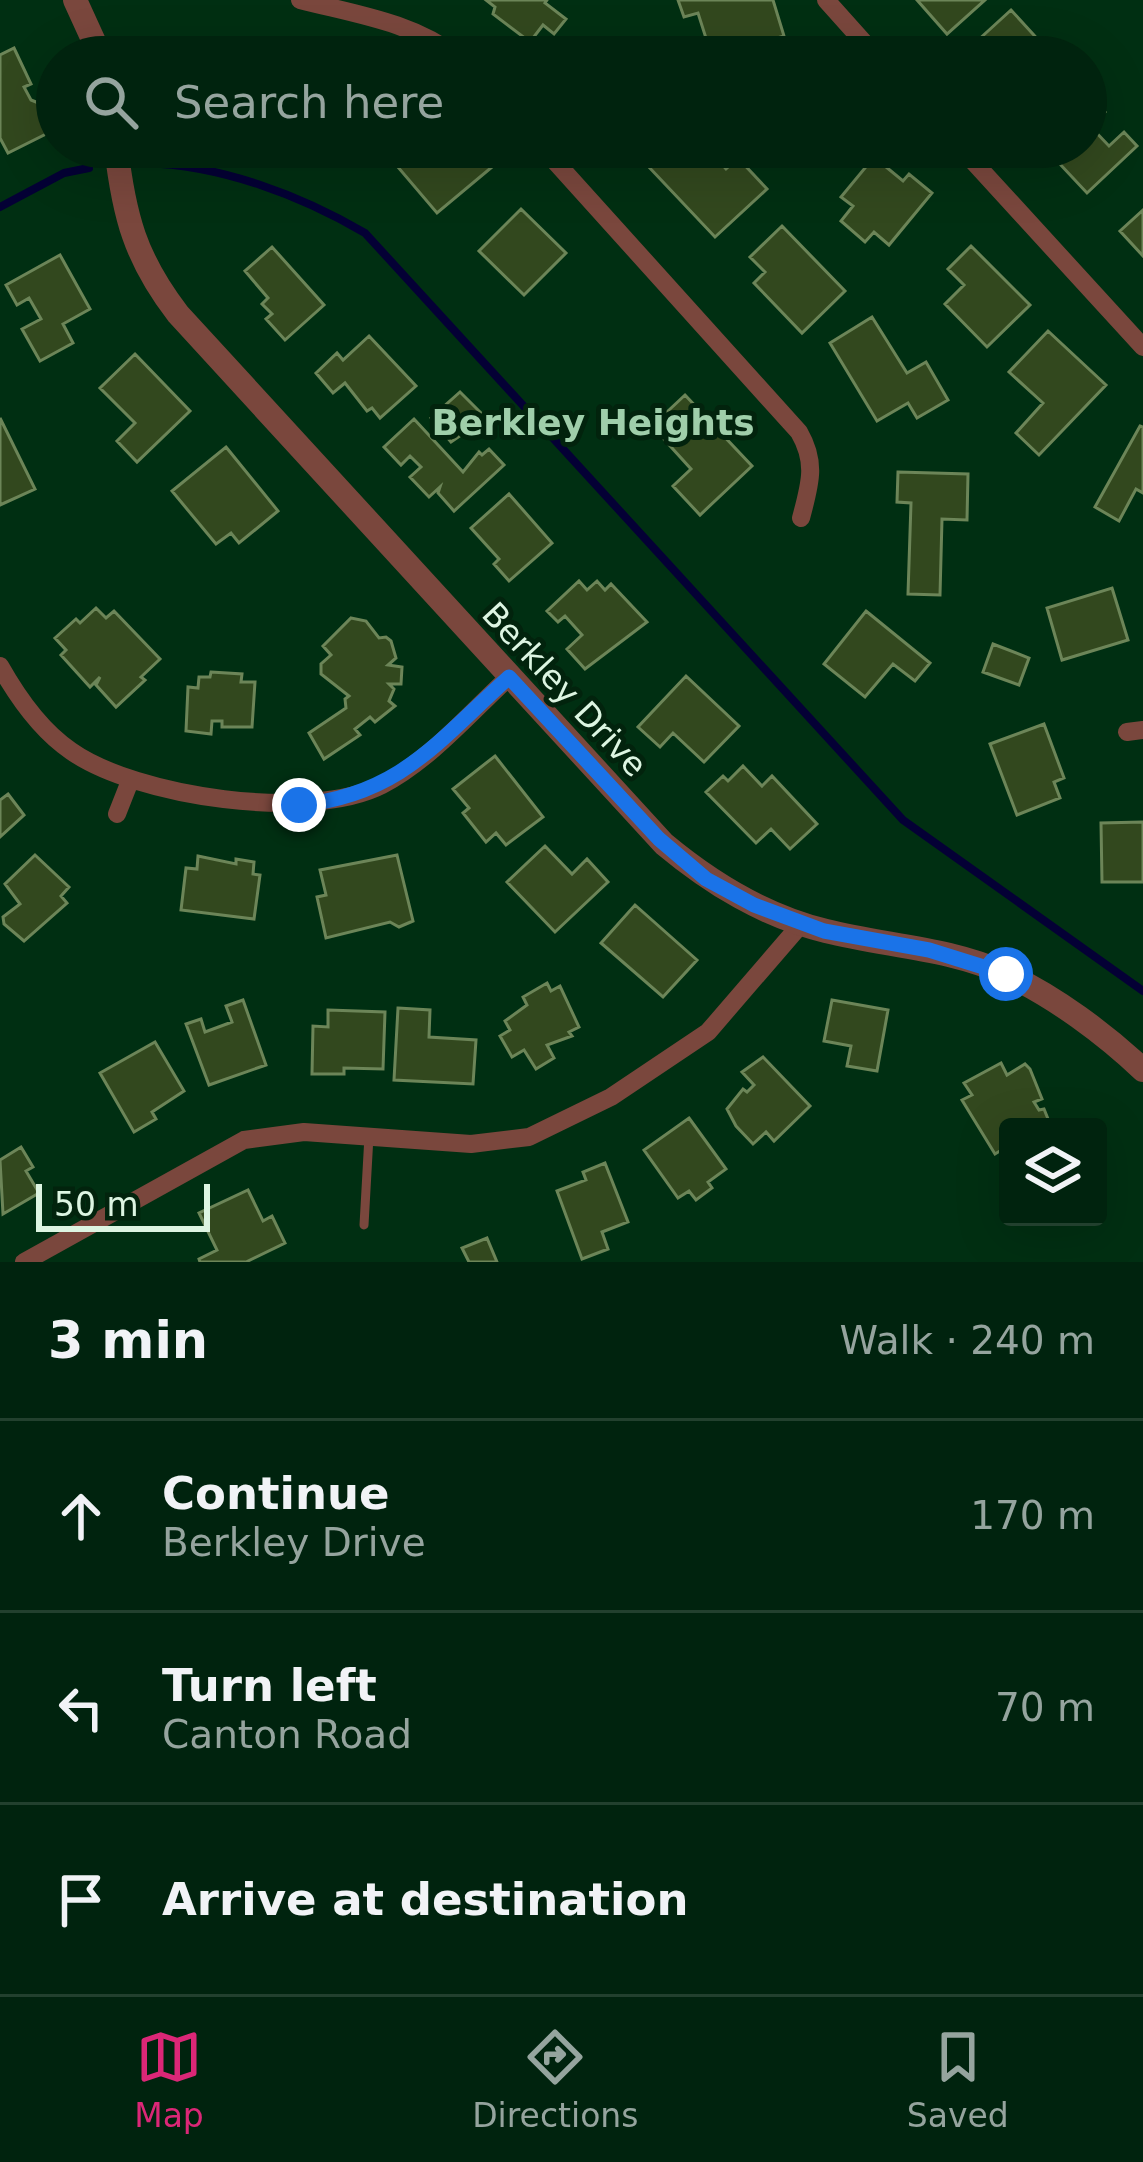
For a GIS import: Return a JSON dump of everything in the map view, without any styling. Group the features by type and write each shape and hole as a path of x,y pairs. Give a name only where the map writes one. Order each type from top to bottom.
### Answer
{"street":[{"path":"75,0 91,36"},
{"path":"300,0 425,36"},
{"path":"826,0 858,36"},
{"name":"Berkley Drive","path":"119,168 134,246 160,290 664,844 706,879 754,905 802,923 929,950 1006,974 1143,1070"},
{"path":"561,168 799,432 811,452 813,472 801,518"},
{"path":"979,168 1143,347"},
{"path":"0,666 22,702 69,750 130,781 299,805 355,796 409,768 509,677"},
{"path":"117,814 130,781"},
{"path":"24,1262 244,1140 304,1132 471,1144 529,1137 611,1097 708,1032 802,923"}],"lane":[{"path":"364,1225 369,1136"}],"building":[{"path":"486,0 547,0 566,19 554,34 543,25 535,36 522,36 493,14 495,7"},
{"path":"678,0 773,0 784,36 705,36 698,13 684,17"},
{"path":"917,0 985,0 947,34"},
{"path":"1011,10 1035,36 983,36"},
{"path":"14,48 31,84 24,87 36,102 36,139 8,153 0,138 0,55"},
{"path":"1124,132 1137,146 1087,193 1064,168 1107,168 1107,144"},
{"path":"399,168 491,168 437,213"},
{"path":"650,168 747,168 767,189 715,237"},
{"path":"865,168 887,168 903,181 909,174 932,193 889,245 874,232 865,242 841,221 853,206 841,197"},
{"path":"521,209 566,253 524,295 479,251"},
{"path":"1143,210 1143,256 1120,231"},
{"path":"782,226 845,291 802,333 754,283 765,272 750,257"},
{"path":"971,246 1030,305 987,347 945,304 964,285 948,269"},
{"path":"272,247 324,305 285,340 266,319 272,314 262,304 268,298 245,271"},
{"path":"60,255 90,309 63,324 73,343 40,361 22,329 41,319 29,298 17,305 6,285"},
{"path":"872,317 907,373 926,362 948,400 917,418 908,403 877,421 830,343"},
{"path":"1048,331 1106,385 1039,455 1016,433 1043,403 1009,372"},
{"path":"369,336 416,386 380,418 372,408 367,411 345,383 333,393 316,373 337,353 343,360"},
{"path":"135,354 190,411 137,462 117,441 135,423 100,388"},
{"path":"460,392 486,418 451,442 431,418"},
{"path":"685,395 752,466 700,515 673,486 691,469 652,426"},
{"path":"0,418 35,489 0,505"},
{"path":"414,419 463,472 479,452 482,455 489,449 504,465 454,511 438,493 440,487 429,497 410,477 421,467 410,456 401,465 384,447"},
{"path":"1140,426 1143,493 1136,489 1119,521 1095,507"},
{"path":"226,447 278,511 239,543 231,533 216,544 172,491"},
{"path":"898,472 968,474 967,520 942,519 940,595 908,594 911,503 897,502"},
{"path":"509,494 552,543 509,581 494,564 499,559 471,528"},
{"path":"579,581 587,590 597,581 605,590 611,584 647,622 585,669 567,649 582,635 565,616 558,622 547,611"},
{"path":"1112,588 1128,640 1062,660 1047,608"},
{"path":"96,608 106,618 114,611 160,659 116,707 96,685 100,677 90,687 61,655 66,650 55,638"},
{"path":"866,611 930,663 915,681 893,664 865,697 824,664"},
{"path":"351,618 366,621 379,638 391,641 396,658 388,665 402,667 401,684 389,684 394,689 389,701 395,706 375,722 370,717 355,729 360,735 324,759 309,733 346,708 349,696 321,674 321,664 331,655 323,646"},
{"path":"993,644 1029,658 1019,685 983,672"},
{"path":"211,672 242,674 241,682 255,682 252,727 222,727 222,721 212,721 211,734 186,731 188,687 198,688 199,677 210,677"},
{"path":"686,676 739,726 704,762 673,733 660,747 638,727"},
{"path":"1044,724 1064,778 1054,782 1060,798 1017,815 990,744"},
{"path":"495,756 543,817 506,845 496,833 486,842 463,813 469,808 453,789"},
{"path":"743,766 762,786 772,776 817,824 790,849 771,829 756,843 706,792 723,776 728,781"},
{"path":"8,794 24,815 0,837 0,800"},
{"path":"1143,822 1143,882 1102,882 1101,823"},
{"path":"545,846 572,874 587,859 608,882 555,932 507,882"},
{"path":"35,855 69,887 61,896 67,903 24,941 4,924 3,917 20,904 5,884"},
{"path":"397,855 413,921 326,938 317,897 326,895 320,870"},
{"path":"198,856 236,864 236,859 254,862 253,874 260,875 254,919 181,910 186,868 197,869"},
{"path":"635,905 697,960 663,997 601,943"},
{"path":"547,983 551,991 560,986 579,1027 569,1032 572,1036 547,1045 554,1058 536,1069 524,1050 512,1057 500,1036 510,1030 505,1021 527,1005 523,997"},
{"path":"243,1000 266,1065 209,1085 186,1024 201,1019 205,1032 232,1022 226,1006"},
{"path":"832,1000 888,1010 877,1071 847,1066 851,1046 824,1041"},
{"path":"398,1008 430,1010 429,1037 476,1040 473,1084 394,1080"},
{"path":"328,1010 385,1012 383,1069 344,1068 344,1074 312,1074 313,1026 328,1027"},
{"path":"155,1042 184,1091 152,1112 156,1119 134,1132 100,1073"},
{"path":"763,1057 810,1106 774,1141 766,1132 753,1144 727,1109 743,1089 747,1092 754,1085 742,1072"},
{"path":"1001,1063 1007,1075 1025,1064 1042,1099 1034,1102 1048,1118 999,1118 999,1152 995,1154 962,1100 972,1095 964,1083"},
{"path":"689,1118 726,1169 708,1182 712,1188 696,1200 689,1191 678,1198 644,1150"},
{"path":"21,1147 33,1167 26,1171 39,1193 3,1214 0,1160"},
{"path":"605,1163 628,1222 602,1232 608,1249 582,1259 557,1191 586,1180 583,1172"},
{"path":"248,1190 263,1221 272,1216 285,1243 246,1262 200,1262 217,1250 199,1213"},
{"path":"487,1238 497,1262 469,1262 462,1248"}],"waterway":[{"path":"0,207 64,173 89,168"},
{"path":"195,168 259,185 365,233 903,820 1143,991"}],"district":[{"name":"Berkley Heights","path":"593,422"}],"route":[{"path":"299,805 355,796 382,785 409,768 509,677 659,839 706,879 754,905 824,931 929,950 1006,974"}]}
